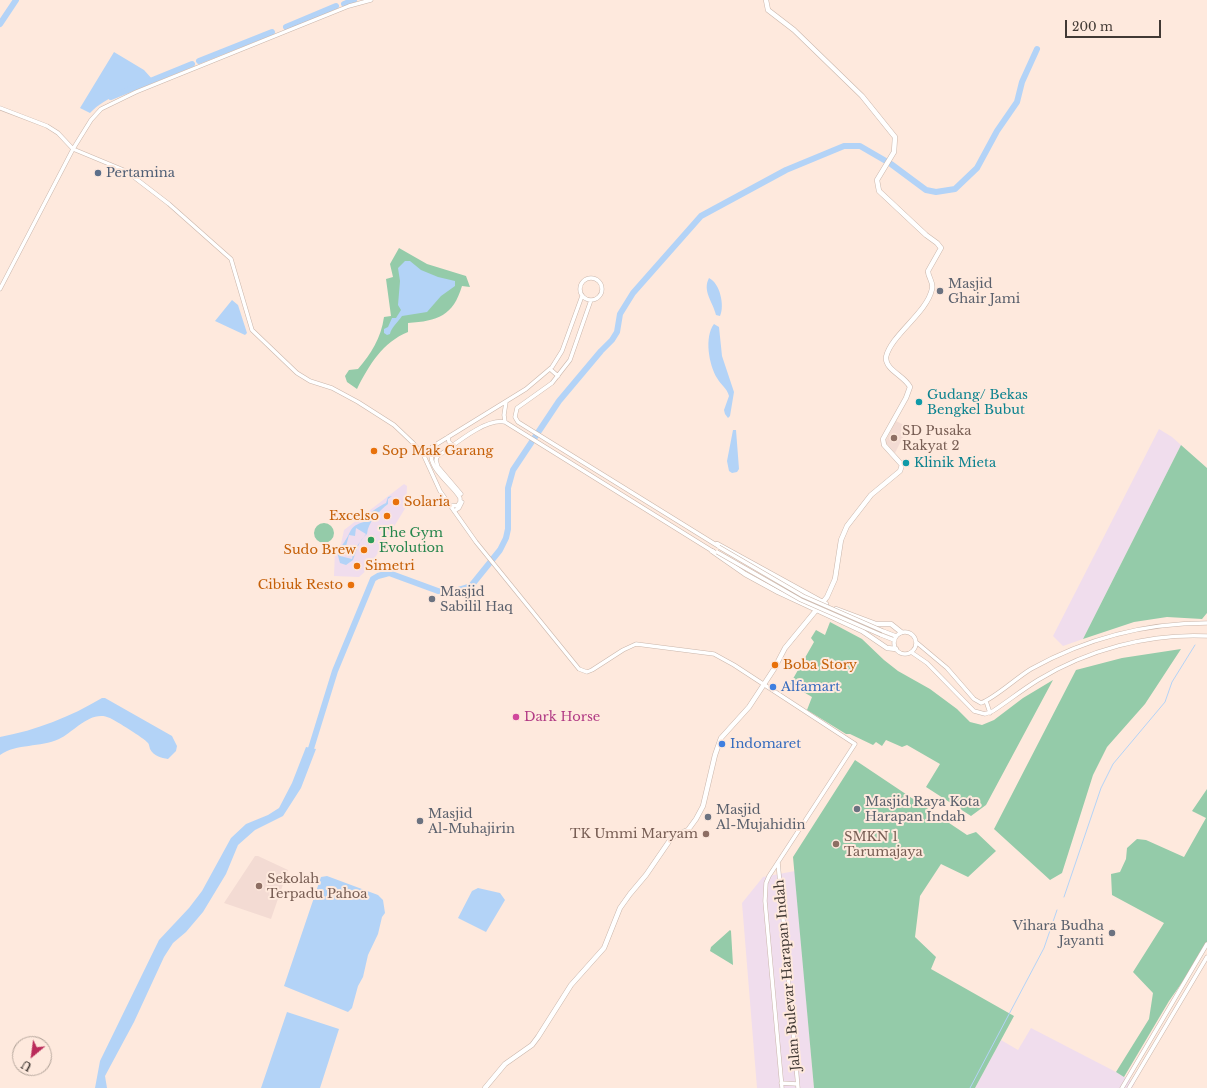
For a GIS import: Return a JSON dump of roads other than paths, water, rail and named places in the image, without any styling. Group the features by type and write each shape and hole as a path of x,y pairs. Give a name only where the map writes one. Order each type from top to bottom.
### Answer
{"main road":[{"path":"485,1088 505,1064 532,1045 571,985 604,948 620,908 630,894 646,875 670,840 675,835 688,830 696,819 703,806 718,744 727,730 746,712 765,685 785,648 824,602 835,579 843,532 871,495 894,476 902,467 902,463 884,445 883,439 906,398 910,387 907,382 886,363 886,354 930,294 932,285 928,271 941,248 938,243 926,235 879,191 877,180 896,148 895,138 862,96 794,30 768,10 766,0"},
{"path":"718,546 834,608 876,624 891,624 901,632"},
{"path":"715,552 757,581 817,612 862,631 887,648 896,649"}],"street":[{"path":"0,289 73,149 91,120 105,106 348,6 371,0"},
{"path":"0,108 52,129 73,149 88,156 118,166 135,177 169,204 231,259 249,324 256,335 303,377 332,388 358,402 402,432 422,453 440,491 488,557 579,669 584,672 592,670 623,650 636,644 714,654 727,660 765,685"},
{"path":"450,505 457,506 460,502 460,498 437,471 430,452 434,445 506,402 537,381 550,369 562,351 582,296 580,291 581,282 586,278 594,278 601,284 602,292 600,297 591,300 582,296"},
{"path":"591,300 570,360 558,376 517,408 515,417 524,425 718,546 802,596 882,633"},
{"path":"550,369 558,376"},
{"path":"505,422 504,415 506,402"},
{"path":"454,511 461,506 462,499 459,491 438,467 436,460 453,446 490,423 498,421 505,422 633,503 715,552 794,596 895,638"},
{"path":"448,437 449,442 453,446"},
{"path":"633,503 638,495"},
{"path":"638,505 642,498"},
{"path":"895,638 901,632 911,633 916,642 947,668 977,702 986,701 1030,670 1064,652 1098,640 1159,626 1206,623"},
{"path":"911,652 931,667 974,711 981,714 990,713 1038,680 1067,664 1096,652 1157,639 1207,636"},
{"path":"895,638 896,649 900,653 906,654 911,652 916,642"},
{"name":"Jalan Bulevar Harapan Indah","path":"765,685 855,744 767,878 765,901 781,1086"},
{"path":"986,701 990,713"},
{"name":"Jalan Bulevar Harapan Indah","path":"778,862 797,1086"},
{"path":"1122,1088 1207,944"},
{"path":"1129,1088 1207,957"},
{"path":"781,1086 797,1086"}],"water":[{"path":"114,52 144,70 153,80 111,97 90,113 80,108"},
{"path":"405,261 410,261 421,270 438,277 455,281 455,286 441,296 427,312 402,316 393,327 390,334 387,335 384,333 384,329 388,327 392,318 396,318 401,310 398,305 400,281 398,268"},
{"path":"709,278 719,290 722,301 720,316 716,315 707,292 707,283"},
{"path":"232,300 238,305 247,333 245,335 215,321"},
{"path":"714,324 719,327 722,356 734,392 730,416 728,418 724,410 729,396 714,372 710,359 708,343"},
{"path":"733,430 736,430 739,469 737,472 732,473 729,471 727,461"},
{"path":"392,496 388,499 388,504 378,513 369,525 367,534 364,537 366,534 356,528 355,536 349,535 346,546 339,552 340,556 352,559 354,550 361,541 353,560 346,565 340,563 337,552 353,527 364,522 370,513 386,503 388,497"},
{"path":"102,698 105,698 172,736 177,746 176,751 168,759 158,756 150,749 148,743 141,737 110,718 96,716 83,722 65,736 52,742 21,747 7,751 0,755 0,737 40,727 78,711"},
{"path":"306,747 316,749 301,788 283,816 255,830 238,845 226,874 203,912 186,932 173,943 164,957 134,1022 105,1076 107,1088 95,1088 100,1061 159,940 189,908 202,891 231,838 246,824 268,815 279,808 292,783"},
{"path":"327,876 378,895 383,900 385,913 382,917 378,934 368,955 363,977 358,986 352,1008 348,1012 284,986 321,877"},
{"path":"478,888 500,893 505,900 486,932 458,918 472,891"},
{"path":"287,1012 339,1029 320,1088 261,1088"}],"waterway":[{"path":"0,24 16,0"},
{"path":"344,4 354,0"},
{"path":"286,27 336,6"},
{"path":"199,61 272,32"},
{"path":"309,755 335,671 373,579 389,573 438,591 451,592 471,586 500,550 506,538 508,529 508,488 513,470 559,401 612,340 617,332 620,314 633,293 701,216 786,170 844,146 860,146 891,164 926,190 936,192 955,189 977,168 997,131 1017,102 1022,82 1037,49"},
{"path":"111,97 192,64"},
{"path":"1064,897 1101,788 1113,764 1165,702 1172,682 1195,645"},
{"path":"970,1088 1044,948 1057,910"}],"place":[{"name":"Pertamina","path":"98,173"},
{"name":"Masjid Ghair Jami","path":"940,291"},
{"name":"Gudang/ Bekas Bengkel Bubut","path":"919,402"},
{"name":"SD Pusaka Rakyat 2","path":"894,438"},
{"name":"Sop Mak Garang","path":"374,451"},
{"name":"Klinik Mieta","path":"906,463"},
{"name":"Solaria","path":"396,502"},
{"name":"Excelso","path":"387,516"},
{"name":"The Gym Evolution","path":"371,540"},
{"name":"Sudo Brew","path":"364,550"},
{"name":"Simetri","path":"357,566"},
{"name":"Cibiuk Resto","path":"351,585"},
{"name":"Masjid Sabilil Haq","path":"432,599"},
{"name":"Boba Story","path":"775,665"},
{"name":"Alfamart","path":"773,687"},
{"name":"Dark Horse","path":"516,717"},
{"name":"Indomaret","path":"722,744"},
{"name":"Masjid Raya Kota Harapan Indah","path":"857,809"},
{"name":"Masjid Al-Mujahidin","path":"708,817"},
{"name":"Masjid Al-Muhajirin","path":"420,821"},
{"name":"TK Ummi Maryam","path":"706,834"},
{"name":"SMKN 1 Tarumajaya","path":"836,844"},
{"name":"Sekolah Terpadu Pahoa","path":"259,886"},
{"name":"Vihara Budha Jayanti","path":"1112,933"}]}
